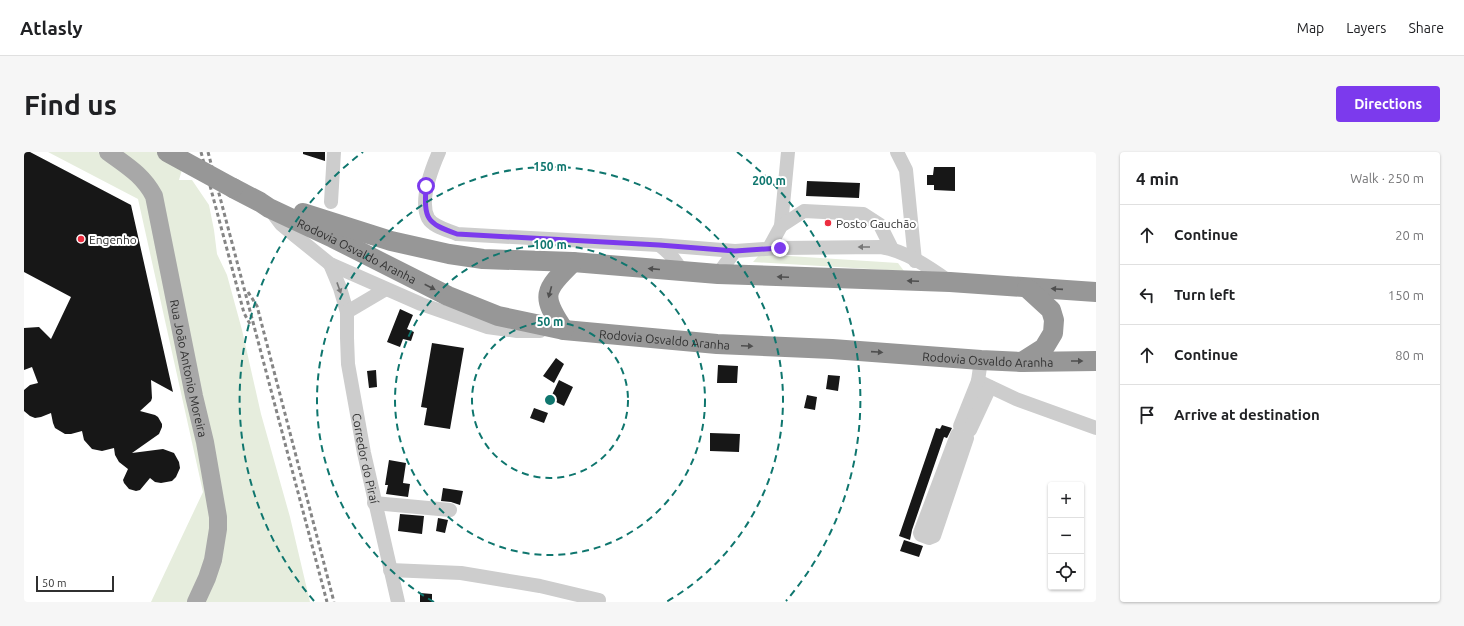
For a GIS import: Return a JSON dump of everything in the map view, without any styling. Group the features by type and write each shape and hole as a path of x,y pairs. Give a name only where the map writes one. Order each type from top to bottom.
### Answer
{"highway":[{"name":"Rodovia Osvaldo Aranha","path":"167,152 264,205 448,296 498,316 564,330 717,344 832,349 1022,362 1096,361"},
{"name":"Rodovia Osvaldo Aranha","path":"264,205 282,207 391,241 450,254 483,258 573,262 718,274 950,282 1096,292"},
{"path":"564,330 549,305 548,294 554,281 573,262"},
{"path":"1022,362 1044,348 1053,333 1054,320 1051,310 1028,288"}],"main road":[{"name":"Rua João Antonio Moreira","path":"108,152 140,175 154,196 194,396 205,442 216,504 218,528 213,560 196,602"}],"street":[{"path":"331,202 334,152"},
{"path":"439,152 426,186 425,204 428,218 439,227 457,234 659,245 735,251 769,248 881,247 892,249 934,270 950,282"},
{"path":"769,248 781,226 788,152"},
{"path":"897,152 906,170 915,261"},
{"path":"264,205 281,224 330,264 386,289 422,304 487,327 517,331 564,330"},
{"path":"781,226 804,211 863,214 880,225 892,249"},
{"path":"659,245 675,260 682,272"},
{"path":"718,274 735,251"},
{"name":"Corredor do Piraí","path":"330,264 340,288 347,312 348,364 374,503 398,602"},
{"path":"347,312 386,289"},
{"path":"936,509 963,432 984,384 981,360"},
{"path":"984,384 1016,399 1096,428"},
{"path":"374,503 450,510"},
{"path":"390,570 461,573 540,586 599,600"}],"green space":[{"path":"48,152 98,152 138,182 146,194 215,531 192,602 151,602 203,492 138,199"},
{"path":"120,152 157,152 183,166 179,180 192,180 209,205 217,254 227,275 242,330 261,414 290,517 310,602 204,602 224,535 156,189"},
{"path":"760,254 898,263 904,271 753,262"}],"building":[{"name":"Engenho","path":"24,152 30,152 131,205 173,392 151,380 151,401 140,411 158,417 162,427 159,434 132,453 163,449 174,453 179,462 180,468 176,477 172,481 161,483 155,482 150,478 140,490 136,491 129,489 123,480 128,469 119,462 115,455 114,448 102,451 92,449 84,440 82,431 65,434 55,428 51,413 35,418 24,411 24,390 30,385 38,383 32,367 24,370 24,328 39,327 51,339 71,297 24,272"},
{"path":"303,152 325,152 325,161 303,154"},
{"path":"934,167 955,167 955,191 934,190 934,185 927,185 927,175 933,175"},
{"path":"807,181 860,183 859,198 806,196"},
{"path":"400,309 413,315 407,329 414,332 411,341 403,339 400,347 387,342"},
{"path":"432,343 464,348 450,429 424,425 427,408 421,407"},
{"path":"556,358 564,364 554,383 543,376"},
{"path":"718,365 738,366 737,383 717,383"},
{"path":"376,370 377,387 369,388 367,371"},
{"path":"828,375 840,376 838,391 826,389"},
{"path":"559,380 573,387 564,406 550,399"},
{"path":"807,395 817,397 815,410 804,408"},
{"path":"534,408 548,413 544,423 530,418"},
{"path":"942,425 952,428 947,438 944,437 912,530 910,540 899,536 936,428 940,429"},
{"path":"710,433 740,434 739,452 710,451"},
{"path":"389,460 406,463 403,483 410,484 408,497 386,494 388,485 385,485"},
{"path":"443,488 463,491 460,505 441,501"},
{"path":"400,514 424,516 422,534 398,531"},
{"path":"438,518 448,520 445,533 436,531"},
{"path":"904,540 923,546 919,557 900,551"},
{"path":"420,593 432,594 432,602 420,602"}],"railway":[{"path":"201,152 244,313 251,326"},
{"path":"208,152 327,602"},
{"path":"248,292 257,306 334,602"}],"place":[{"name":"Posto Gauchão","path":"828,223"},
{"name":"Engenho","path":"81,239"}],"route":[{"path":"426,186 425,204 428,218 439,227 457,234 659,245 735,251 780,248"}]}
